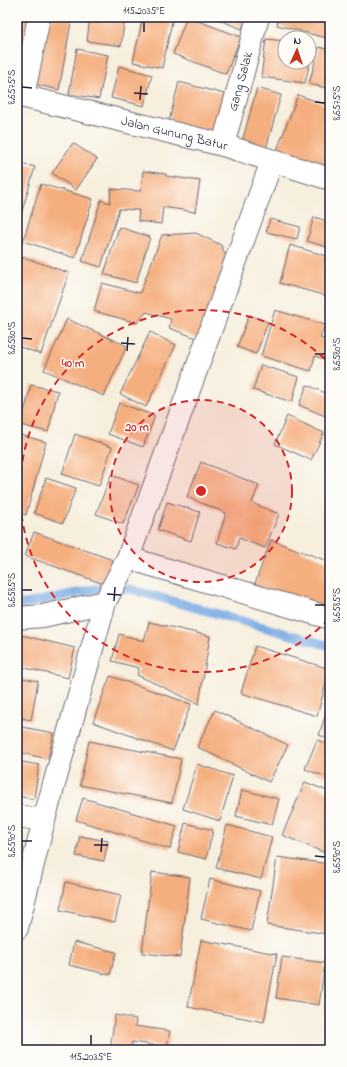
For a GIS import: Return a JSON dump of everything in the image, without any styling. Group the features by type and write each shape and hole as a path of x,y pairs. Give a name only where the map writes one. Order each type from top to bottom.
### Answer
{"street":[{"path":"20,96 39,17"},
{"name":"Gang Salak","path":"223,145 258,17"},
{"name":"Jalan Gunung Batur","path":"20,96 223,145 330,178"},
{"path":"17,928 44,820 109,597 125,565 272,161"},
{"path":"125,565 330,618"},
{"path":"17,618 43,616 109,597"},
{"path":"17,816 44,820"}],"building":[{"path":"17,17 72,17 59,90 17,80"},
{"path":"90,17 125,17 121,46 87,41"},
{"path":"143,17 173,17 162,68 133,62"},
{"path":"187,17 241,37 226,74 173,54"},
{"path":"212,17 247,17 242,29"},
{"path":"279,17 330,17 330,39 317,36 317,30 296,30 277,25"},
{"path":"266,39 277,40 277,70 308,70 305,83 261,77"},
{"path":"319,47 330,50 330,89 309,84 313,70 317,70 317,54"},
{"path":"77,49 108,55 99,99 69,94"},
{"path":"119,66 152,75 144,106 111,98"},
{"path":"179,82 232,96 221,135 169,121"},
{"path":"257,88 281,95 266,149 242,142"},
{"path":"298,95 330,106 330,169 277,150"},
{"path":"73,143 97,159 76,190 52,173"},
{"path":"17,162 35,167 17,228"},
{"path":"143,171 200,181 195,212 163,207 161,224 138,221 139,210 119,209 101,267 82,261 101,200 110,203 111,189 141,191"},
{"path":"41,184 93,199 75,258 23,241"},
{"path":"314,217 330,222 330,248 307,241"},
{"path":"270,219 300,227 297,239 266,232"},
{"path":"119,227 150,237 136,283 104,274"},
{"path":"196,233 221,245 227,259 202,340 169,328 171,319 146,312 137,323 94,311 102,283 140,293 162,235"},
{"path":"290,245 330,257 330,297 280,283"},
{"path":"23,257 69,273 41,354 17,346 17,273"},
{"path":"275,310 325,325 320,338 330,341 330,361 315,356 311,371 261,356"},
{"path":"249,315 268,322 256,354 237,347"},
{"path":"67,319 127,346 104,396 44,370"},
{"path":"150,332 176,345 146,407 120,394"},
{"path":"261,365 299,377 292,402 253,390"},
{"path":"31,385 58,391 48,432 21,425"},
{"path":"307,385 330,395 330,418 299,405"},
{"path":"119,403 155,416 143,447 108,434"},
{"path":"287,416 324,433 311,460 275,444"},
{"path":"17,434 46,442 26,515 17,512"},
{"path":"75,434 112,447 99,486 62,474"},
{"path":"201,462 259,485 252,503 279,514 265,548 239,538 236,549 217,543 226,513 187,497"},
{"path":"330,473 330,487 325,485"},
{"path":"111,475 139,485 123,524 96,514"},
{"path":"46,478 76,488 63,523 34,513"},
{"path":"167,502 200,512 191,541 158,530"},
{"path":"17,530 21,532 17,543"},
{"path":"34,532 113,560 104,584 25,556"},
{"path":"271,540 330,562 330,600 325,612 254,586"},
{"path":"149,622 210,636 199,704 137,675 139,668 112,661 119,634 144,641"},
{"path":"17,634 75,648 68,678 17,666"},
{"path":"255,646 330,669 317,716 241,693"},
{"path":"110,676 191,704 173,751 93,722"},
{"path":"17,677 38,681 31,720 17,717"},
{"path":"215,710 288,745 269,782 197,747"},
{"path":"327,710 330,711 330,739 319,735"},
{"path":"17,726 54,733 48,759 17,752"},
{"path":"317,740 330,745 330,778 305,769"},
{"path":"89,741 181,759 172,803 80,785"},
{"path":"17,761 39,765 34,799 17,796"},
{"path":"197,764 233,776 220,821 183,809"},
{"path":"305,782 330,792 330,855 282,835"},
{"path":"242,790 279,799 272,825 236,816"},
{"path":"83,798 177,826 170,849 76,820"},
{"path":"185,823 213,830 206,859 178,852"},
{"path":"227,825 272,837 261,879 216,868"},
{"path":"80,836 108,841 104,861 76,856"},
{"path":"277,857 330,864 330,920 328,934 267,925"},
{"path":"152,872 190,877 180,957 142,953"},
{"path":"210,879 260,891 251,931 201,919"},
{"path":"66,882 121,895 115,922 60,910"},
{"path":"201,940 277,954 264,1022 188,1007"},
{"path":"74,942 116,952 110,975 69,965"},
{"path":"282,957 325,963 319,1005 276,998"},
{"path":"330,1007 330,1018 327,1017"},
{"path":"115,1015 136,1019 135,1026 170,1031 167,1047 132,1042 131,1050 110,1050"}],"waterway":[{"path":"17,604 26,604 94,589 130,589 330,646"}]}
